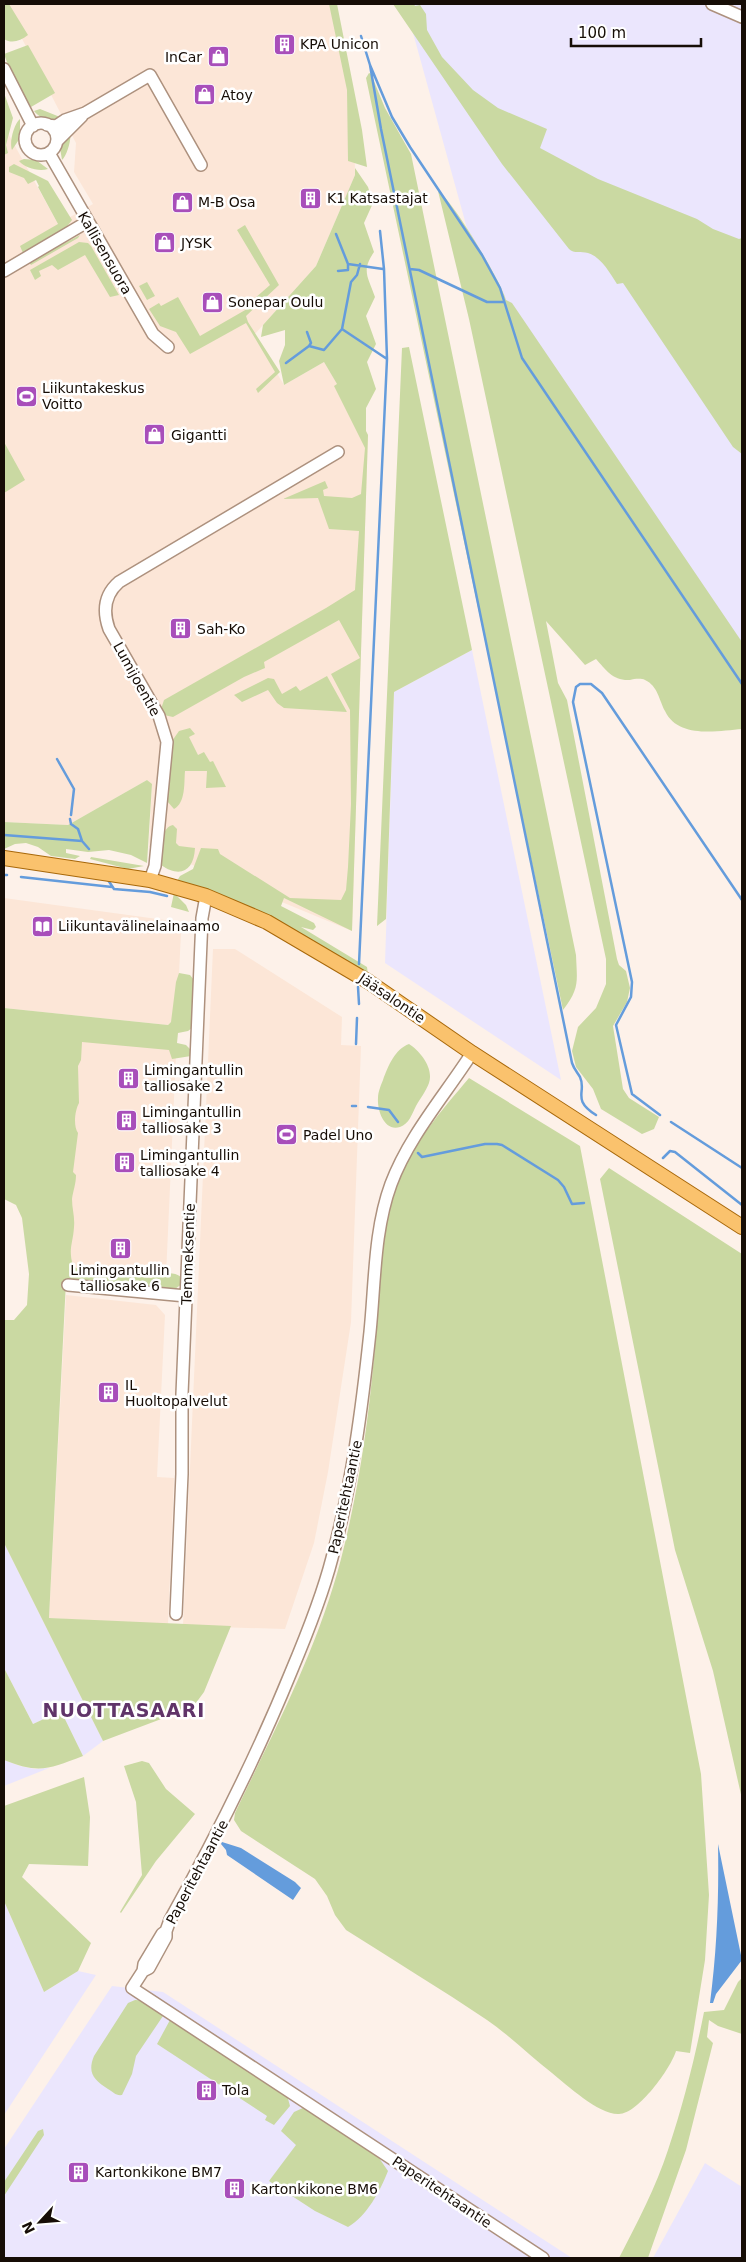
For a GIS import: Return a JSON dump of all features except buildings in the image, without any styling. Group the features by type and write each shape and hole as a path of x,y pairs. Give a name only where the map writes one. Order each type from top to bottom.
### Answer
{"main road":[{"name":"Jääsalontie","path":"4,858 150,880 206,896 267,922 369,982 472,1053 742,1227"}],"street":[{"path":"712,4 742,17"},
{"path":"4,69 33,126"},
{"path":"47,125 55,131 56,146 49,153 39,155 28,147 26,138 33,126 37,124 47,125 56,126 65,120 85,113 150,75 201,165"},
{"path":"57,141 85,113"},
{"name":"Kallisensuora","path":"49,153 153,334 168,347"},
{"path":"4,271 87,222"},
{"name":"Lumijoentie","path":"150,880 156,858 167,742 159,716 109,629 105,617 108,595 119,582 338,452"},
{"name":"Temmeksentie","path":"176,1614 186,1296 202,918 206,896"},
{"name":"Paperitehtaantie","path":"472,1053 414,1139 396,1173 383,1211 364,1393 352,1468 333,1557 316,1611 264,1739 222,1825 170,1920 166,1937 149,1968 143,1971 132,1988 543,2258"},
{"path":"68,1285 186,1296"}],"shaded area":[{"path":"4,4 330,4 354,93 355,175 316,266 254,335 284,385 324,362 368,435 352,931 149,847 152,785 147,780 68,825 4,822 4,126 58,224 93,204 74,172 76,143"},
{"path":"405,4 742,4 742,671 473,250"},
{"path":"472,650 561,1080 385,963 394,692"},
{"path":"4,898 172,921 181,932 177,1016 168,1025 4,1008"},
{"path":"213,949 235,949 342,1017 341,1045 361,1046 351,1322 328,1472 314,1543 285,1629 183,1626"},
{"path":"77,1035 167,1044 176,1054 166,1276 156,1284 66,1275"},
{"path":"66,1295 156,1305 165,1315 157,1477 174,1478 168,1625 49,1618"},
{"path":"4,1543 103,1741 83,1756 61,1712 33,1724 4,1668"},
{"path":"4,1760 35,1769 49,1768 4,1786"},
{"path":"4,1901 44,1992 78,1971 96,1975 4,2115"},
{"path":"112,1986 163,1992 572,2258 4,2258 4,2149"},
{"path":"705,2163 742,2187 742,2258 653,2258"}],"green space":[{"path":"4,4 9,4 28,35 22,39 13,42 4,39"},
{"path":"329,4 337,4 362,130 367,167 348,161 347,90"},
{"path":"393,4 420,5 426,14 427,30 442,57 473,90 498,108 547,129 540,148 598,179 697,219 713,229 739,239 742,238 742,454 733,447 623,283 617,284 605,266 593,255 569,249 502,164"},
{"path":"28,45 55,93 31,107 12,76 4,54"},
{"path":"369,73 385,108 411,154 576,955 575,990 563,1010 366,78"},
{"path":"4,93 13,118 6,145 8,153 4,155"},
{"path":"40,109 60,117 46,120 34,111"},
{"path":"20,119 20,138 12,150 13,133"},
{"path":"70,132 69,147 62,160 60,148"},
{"path":"24,159 36,160 48,169 36,170 28,167 19,161"},
{"path":"14,164 48,181 72,220 65,229 23,253 20,246 58,224 36,180 28,184 24,178 9,172 9,167"},
{"path":"355,168 368,187 373,203 364,223 374,252 368,264 367,274 375,297 366,316 376,344 367,362 376,389 366,408 366,431 368,435 352,931 284,898 281,906 314,923 316,927 313,930 301,927 367,967 368,975 273,918 177,881 180,876 193,869 201,848 218,849 220,854 290,898 341,900 346,890 351,804 350,710 331,674 360,658 339,620 264,662 265,668 244,677 173,717 164,715 161,709 164,700 355,590 359,531 329,529 318,498 283,499 325,481 328,488 323,490 324,496 352,498 361,494 365,448 334,386 337,384 324,362 284,385 279,361 285,345 285,330 261,337 263,325 316,266 355,175"},
{"path":"438,191 454,209 476,242 496,277 506,300 512,303 742,642 742,729 711,732 689,730 671,720 653,686 645,680 624,680 614,677 596,659 585,665 546,621 558,683 567,700 617,959 619,965 626,971 630,988 627,1002 613,1026 623,1089 629,1098 659,1117 654,1129 642,1134 601,1109 593,1089 576,1067 572,1051 578,1027 596,1008 606,984 606,959 469,319"},
{"path":"245,225 279,285 246,316 280,372 258,393 256,389 275,372 246,323 190,354 176,332 160,326 149,309 159,303 161,306 178,297 200,336 247,309 246,306 270,285 237,230"},
{"path":"80,235 78,238 31,265 29,262"},
{"path":"79,242 88,243 91,246 119,295 110,297 85,255 58,270 52,265 39,271 41,276 35,280 30,270"},
{"path":"147,282 155,296 147,300 139,286"},
{"path":"409,347 472,650 394,692 386,919 377,926 402,348"},
{"path":"4,442 25,480 4,493"},
{"path":"327,676 347,712 284,708 277,703 268,690 242,702 234,695 268,678 274,679 282,694 296,686 300,691"},
{"path":"190,728 195,734 189,737 198,755 204,752 210,762 213,761 226,787 206,788 207,771 185,771 181,802 174,809 167,801 172,741 179,731"},
{"path":"147,780 152,784 147,863 131,855 109,850 88,852 66,849 66,853 80,856 75,859 51,856 38,847 26,843 15,844 4,849 4,822 68,825"},
{"path":"173,825 177,829 176,843 179,846 195,848 189,867 180,872 161,865 163,835"},
{"path":"91,857 144,866 128,869 90,859"},
{"path":"174,893 186,905 189,912 171,907"},
{"path":"179,973 190,975 194,980 192,1028 178,1033 177,1043 186,1045 192,1051 191,1056 172,1059 169,1050 82,1042 81,1060 78,1066 79,1103 75,1118 75,1126 78,1133 73,1172 76,1175 76,1181 72,1199 74,1223 71,1255 73,1266 78,1269 151,1278 170,1273 181,1277 182,1284 172,1291 66,1281 49,1618 231,1626 204,1692 193,1707 103,1741 4,1543 4,1320 14,1320 27,1305 29,1274 22,1218 16,1205 4,1199 4,1008 168,1025 171,1022 176,982"},
{"path":"409,1044 425,1060 430,1072 429,1083 408,1121 403,1126 394,1128 386,1123 380,1114 378,1093 393,1059 404,1046"},
{"path":"469,1078 580,1146 701,1774 709,1895 705,1960 690,2053 676,2051 668,2068 644,2099 627,2112 619,2114 602,2110 593,2105 487,2020 346,1930 335,1915 327,1896 315,1879 241,1831 234,1820 235,1813 308,1657 341,1559 362,1459 372,1382 380,1270 386,1227 397,1185 410,1156 419,1142 438,1115"},
{"path":"609,1168 742,1254 742,1799 713,1671 675,1550 600,1179"},
{"path":"4,1668 33,1724 61,1711 83,1756 44,1768 26,1767 4,1760"},
{"path":"142,1761 149,1763 166,1789 195,1814 156,1861 121,1913 142,1875 136,1802 124,1766"},
{"path":"84,1777 90,1817 88,1866 29,1864 22,1877 91,1943 78,1971 44,1992 4,1901 4,1806"},
{"path":"742,1978 742,2034 718,2026 709,2020 707,2037 713,2043 686,2150 648,2258 619,2258 652,2191 668,2150 697,2047 704,2012 724,2010 738,1982"},
{"path":"135,2000 151,2005 163,2016 136,2056 132,2074 122,2095 118,2095 103,2086 93,2076 91,2067 94,2056 128,2003"},
{"path":"170,2020 287,2095 290,2106 274,2125 265,2120 267,2116 157,2044"},
{"path":"305,2107 379,2158 388,2171 377,2195 367,2210 348,2227 315,2211 269,2181 296,2145 281,2131 294,2112"},
{"path":"43,2129 44,2135 4,2196 4,2182 38,2131"}],"water":[{"path":"222,1842 241,1848 295,1882 301,1888 293,1900 227,1855 226,1850 221,1844"},
{"path":"718,1844 742,1960 716,1994 713,2003 710,2003 717,1924"}],"waterway":[{"path":"361,36 370,65 392,117 482,255 500,288 522,358 742,684"},
{"path":"370,65 381,129 572,1063 582,1082 582,1100 588,1109 596,1115"},
{"path":"359,964 387,359 384,269 380,231"},
{"path":"336,234 348,264 348,270 338,271"},
{"path":"348,264 383,269"},
{"path":"309,346 324,350 342,329 351,282 357,275 360,264"},
{"path":"410,269 419,270 487,302 503,302"},
{"path":"342,329 387,359"},
{"path":"286,363 309,346 311,343 307,332"},
{"path":"660,1115 632,1094 616,1025 631,997 632,982 573,702 576,687 580,684 591,684 602,693 742,900"},
{"path":"57,759 74,789 71,815"},
{"path":"70,819 71,824 78,829 82,841 89,849"},
{"path":"4,835 82,841"},
{"path":"21,877 112,887"},
{"path":"108,880 114,889 150,892 167,896"},
{"path":"358,987 359,1004"},
{"path":"356,1044 357,1018"},
{"path":"368,1107 389,1110 398,1122"},
{"path":"671,1122 742,1168"},
{"path":"418,1153 422,1157 485,1144 502,1145 558,1180 564,1187 572,1204 584,1203"},
{"path":"663,1158 670,1151 675,1152 742,1205"}],"place":[{"name":"KPA Unicon","path":"284,44"},
{"name":"InCar","path":"218,57"},
{"name":"Atoy","path":"205,95"},
{"name":"K1 Katsastajat","path":"311,198"},
{"name":"M-B Osa","path":"182,202"},
{"name":"JYSK","path":"165,243"},
{"name":"Sonepar Oulu","path":"212,302"},
{"name":"Liikuntakeskus Voitto","path":"26,396"},
{"name":"Gigantti","path":"155,435"},
{"name":"Sah-Ko","path":"181,629"},
{"name":"Liikuntavälinelainaamo","path":"42,926"},
{"name":"Limingantullin talliosake 2","path":"128,1078"},
{"name":"Limingantullin talliosake 3","path":"126,1120"},
{"name":"Padel Uno","path":"287,1135"},
{"name":"Limingantullin talliosake 4","path":"124,1163"},
{"name":"Limingantullin talliosake 6","path":"120,1248"},
{"name":"IL Huoltopalvelut","path":"109,1393"},
{"name":"Tola","path":"206,2090"},
{"name":"Kartonkikone BM7","path":"79,2172"},
{"name":"Kartonkikone BM6","path":"235,2189"}],"district":[{"name":"NUOTTASAARI","path":"124,1710"}]}
